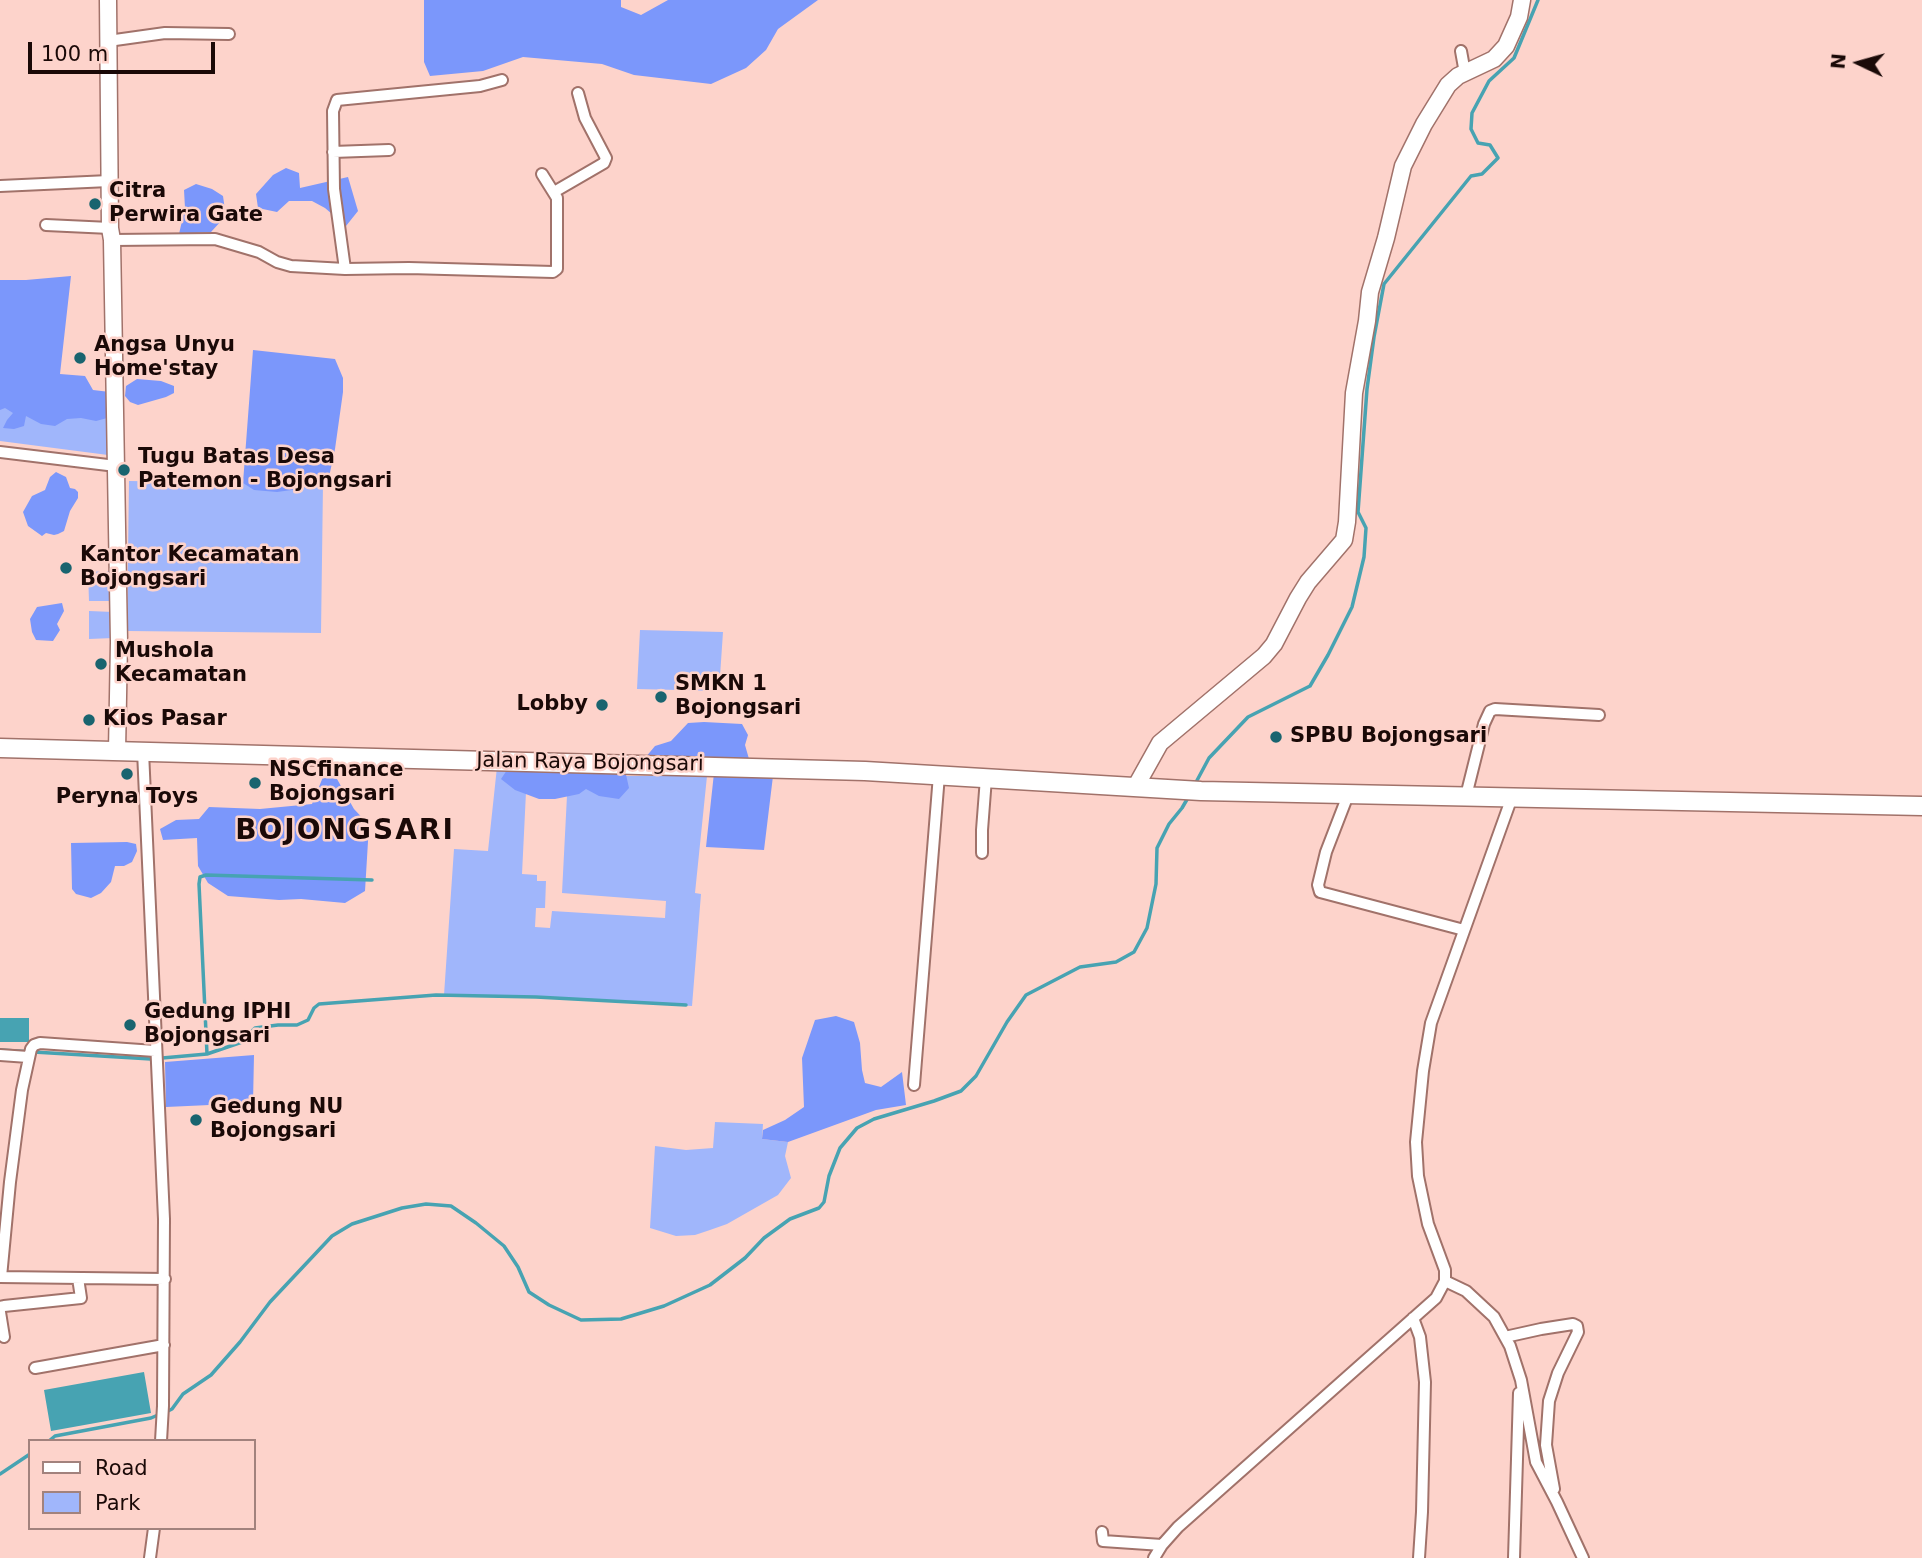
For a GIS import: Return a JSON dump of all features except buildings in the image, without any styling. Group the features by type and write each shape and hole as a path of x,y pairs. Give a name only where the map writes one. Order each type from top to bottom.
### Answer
{"main road":[{"name":"Jalan Raya Bojongsari","path":"0,748 713,766 939,775 1201,791 1922,806"}],"street":[{"path":"108,0 109,181 119,642 117,751"},
{"path":"1136,786 1160,743 1264,656 1274,644 1308,582 1344,540 1354,393 1370,292 1403,166 1448,85 1464,69 1494,59 1506,46 1519,18 1522,0"},
{"path":"108,41 164,33 229,34"},
{"path":"1461,51 1464,69"},
{"path":"345,269 334,189 333,111 337,100 480,86 502,80"},
{"path":"554,192 604,163 606,158 585,118 578,93"},
{"path":"333,152 389,150"},
{"path":"46,225 111,234 215,239 259,252 290,266 553,272 557,269 557,198 542,174"},
{"path":"0,186 109,181"},
{"path":"0,452 116,466"},
{"path":"1466,796 1484,723 1490,711 1495,709 1599,715"},
{"path":"143,751 164,1219 161,1439"},
{"path":"914,1085 939,775"},
{"path":"982,853 986,778"},
{"path":"1348,795 1326,852 1318,885 1320,891 1464,930"},
{"path":"1154,1558 1178,1527 1436,1298 1445,1281 1445,1270 1428,1224 1418,1176 1416,1142 1423,1071 1431,1023 1512,797"},
{"path":"155,1056 34,1045 29,1053 10,1182 0,1277 165,1279"},
{"path":"0,1055 29,1053"},
{"path":"4,1336 0,1307 81,1298 78,1278"},
{"path":"1445,1281 1466,1291 1494,1317 1510,1346 1521,1380 1536,1462 1558,1502 1583,1558"},
{"path":"1413,1318 1420,1337 1426,1382 1419,1558"},
{"path":"1505,1337 1573,1324 1577,1326 1578,1332 1558,1373 1549,1401 1546,1445 1558,1502"},
{"path":"35,1368 164,1345"},
{"path":"1514,1558 1518,1400 1521,1380"},
{"path":"150,1558 154,1530"},
{"path":"1102,1532 1103,1541 1162,1545"}],"green space":[{"path":"0,404 108,405 108,455 0,441"},
{"path":"129,481 323,484 321,633 127,631"},
{"path":"112,571 113,601 89,601 88,572"},
{"path":"89,611 113,612 113,638 89,639"},
{"path":"640,630 723,632 719,691 637,689"},
{"path":"497,767 509,767 526,792 522,874 537,875 537,881 546,881 545,908 536,908 535,927 550,928 552,911 665,918 666,901 562,893 568,776 707,776 695,893 701,894 692,1006 444,995 454,849 488,851"},
{"path":"715,1122 763,1124 762,1139 788,1142 785,1156 791,1178 778,1195 727,1224 695,1235 676,1236 650,1228 655,1146 686,1150 713,1148"}],"shaded area":[{"path":"424,0 621,0 621,7 641,15 668,0 818,0 778,29 766,50 746,68 711,84 634,75 602,64 523,57 483,71 430,76 424,62"},
{"path":"286,168 299,173 300,188 348,177 358,211 346,226 312,201 289,201 277,212 258,208 256,194 273,175"},
{"path":"196,184 223,196 225,210 222,220 211,232 179,234 185,208 184,190"},
{"path":"71,276 60,374 85,376 93,390 110,392 111,417 96,421 67,419 55,426 41,424 26,416 24,426 3,428 13,413 5,408 0,410 0,280"},
{"path":"253,350 335,359 343,378 343,392 335,449 329,477 317,484 277,492 254,490 243,483"},
{"path":"137,379 161,381 174,386 174,393 138,405 130,402 125,396 126,386"},
{"path":"56,472 66,477 70,488 78,492 78,498 70,511 64,531 42,536 28,526 23,512 32,496 45,490 50,477"},
{"path":"62,603 64,611 57,624 60,630 53,641 36,640 30,619 37,607"},
{"path":"688,723 742,724 748,735 745,745 749,763 645,758 655,746 671,741"},
{"path":"509,767 625,770 629,788 619,799 599,796 586,789 579,794 539,799 515,790 501,779"},
{"path":"714,773 773,776 764,850 706,847"},
{"path":"323,777 337,779 354,809 369,825 365,891 345,903 228,896 208,883 198,866 197,838 163,840 160,829 176,820 199,819 209,807 260,809 312,804"},
{"path":"71,843 136,844 137,851 132,862 115,866 111,882 101,893 91,898 76,894 72,889"},
{"path":"836,1016 854,1022 860,1043 865,1083 881,1087 902,1072 906,1105 876,1110 788,1142 762,1139 763,1130 804,1107 802,1058 815,1020"},
{"path":"0,1018 29,1018 29,1042 0,1042"},
{"path":"254,1055 253,1103 166,1107 165,1062"},
{"path":"144,1372 151,1413 51,1431 44,1390"}],"waterway":[{"path":"1194,786 1209,758 1248,717 1310,686 1352,607 1364,557 1366,528 1358,512 1367,389 1384,284 1471,176 1482,174 1498,158 1490,145 1478,143 1471,129 1472,113 1489,81 1514,58 1538,0"},
{"path":"166,1412 172,1409 183,1394 211,1375 270,1302 332,1236 352,1224 402,1208 426,1204 451,1206 504,1246 518,1267 529,1292 581,1320 621,1319 664,1306 710,1285 790,1219 819,1208 824,1202 829,1176 840,1148 857,1128 874,1119 961,1091 976,1076 1026,995 1080,967 1116,962 1134,952 1147,928 1156,884 1157,848 1169,824 1189,796"},
{"path":"207,1054 200,877 206,875 372,880"},
{"path":"0,1050 151,1059 207,1054 245,1041 255,1028 297,1025 308,1020 319,1004 436,995 686,1005"},
{"path":"51,1439 55,1436 158,1415"},
{"path":"0,1474 28,1455"}],"place":[{"name":"Citra Perwira Gate","path":"95,204"},
{"name":"Angsa Unyu Home'stay","path":"80,358"},
{"name":"Tugu Batas Desa Patemon - Bojongsari","path":"124,470"},
{"name":"Kantor Kecamatan Bojongsari","path":"66,568"},
{"name":"Mushola Kecamatan","path":"101,664"},
{"name":"SMKN 1 Bojongsari","path":"661,697"},
{"name":"Lobby","path":"602,705"},
{"name":"Kios Pasar","path":"89,720"},
{"name":"SPBU Bojongsari","path":"1276,737"},
{"name":"Peryna Toys","path":"127,774"},
{"name":"NSCfinance Bojongsari","path":"255,783"},
{"name":"Gedung IPHI Bojongsari","path":"130,1025"},
{"name":"Gedung NU Bojongsari","path":"196,1120"}],"district":[{"name":"BOJONGSARI","path":"345,832"}]}
